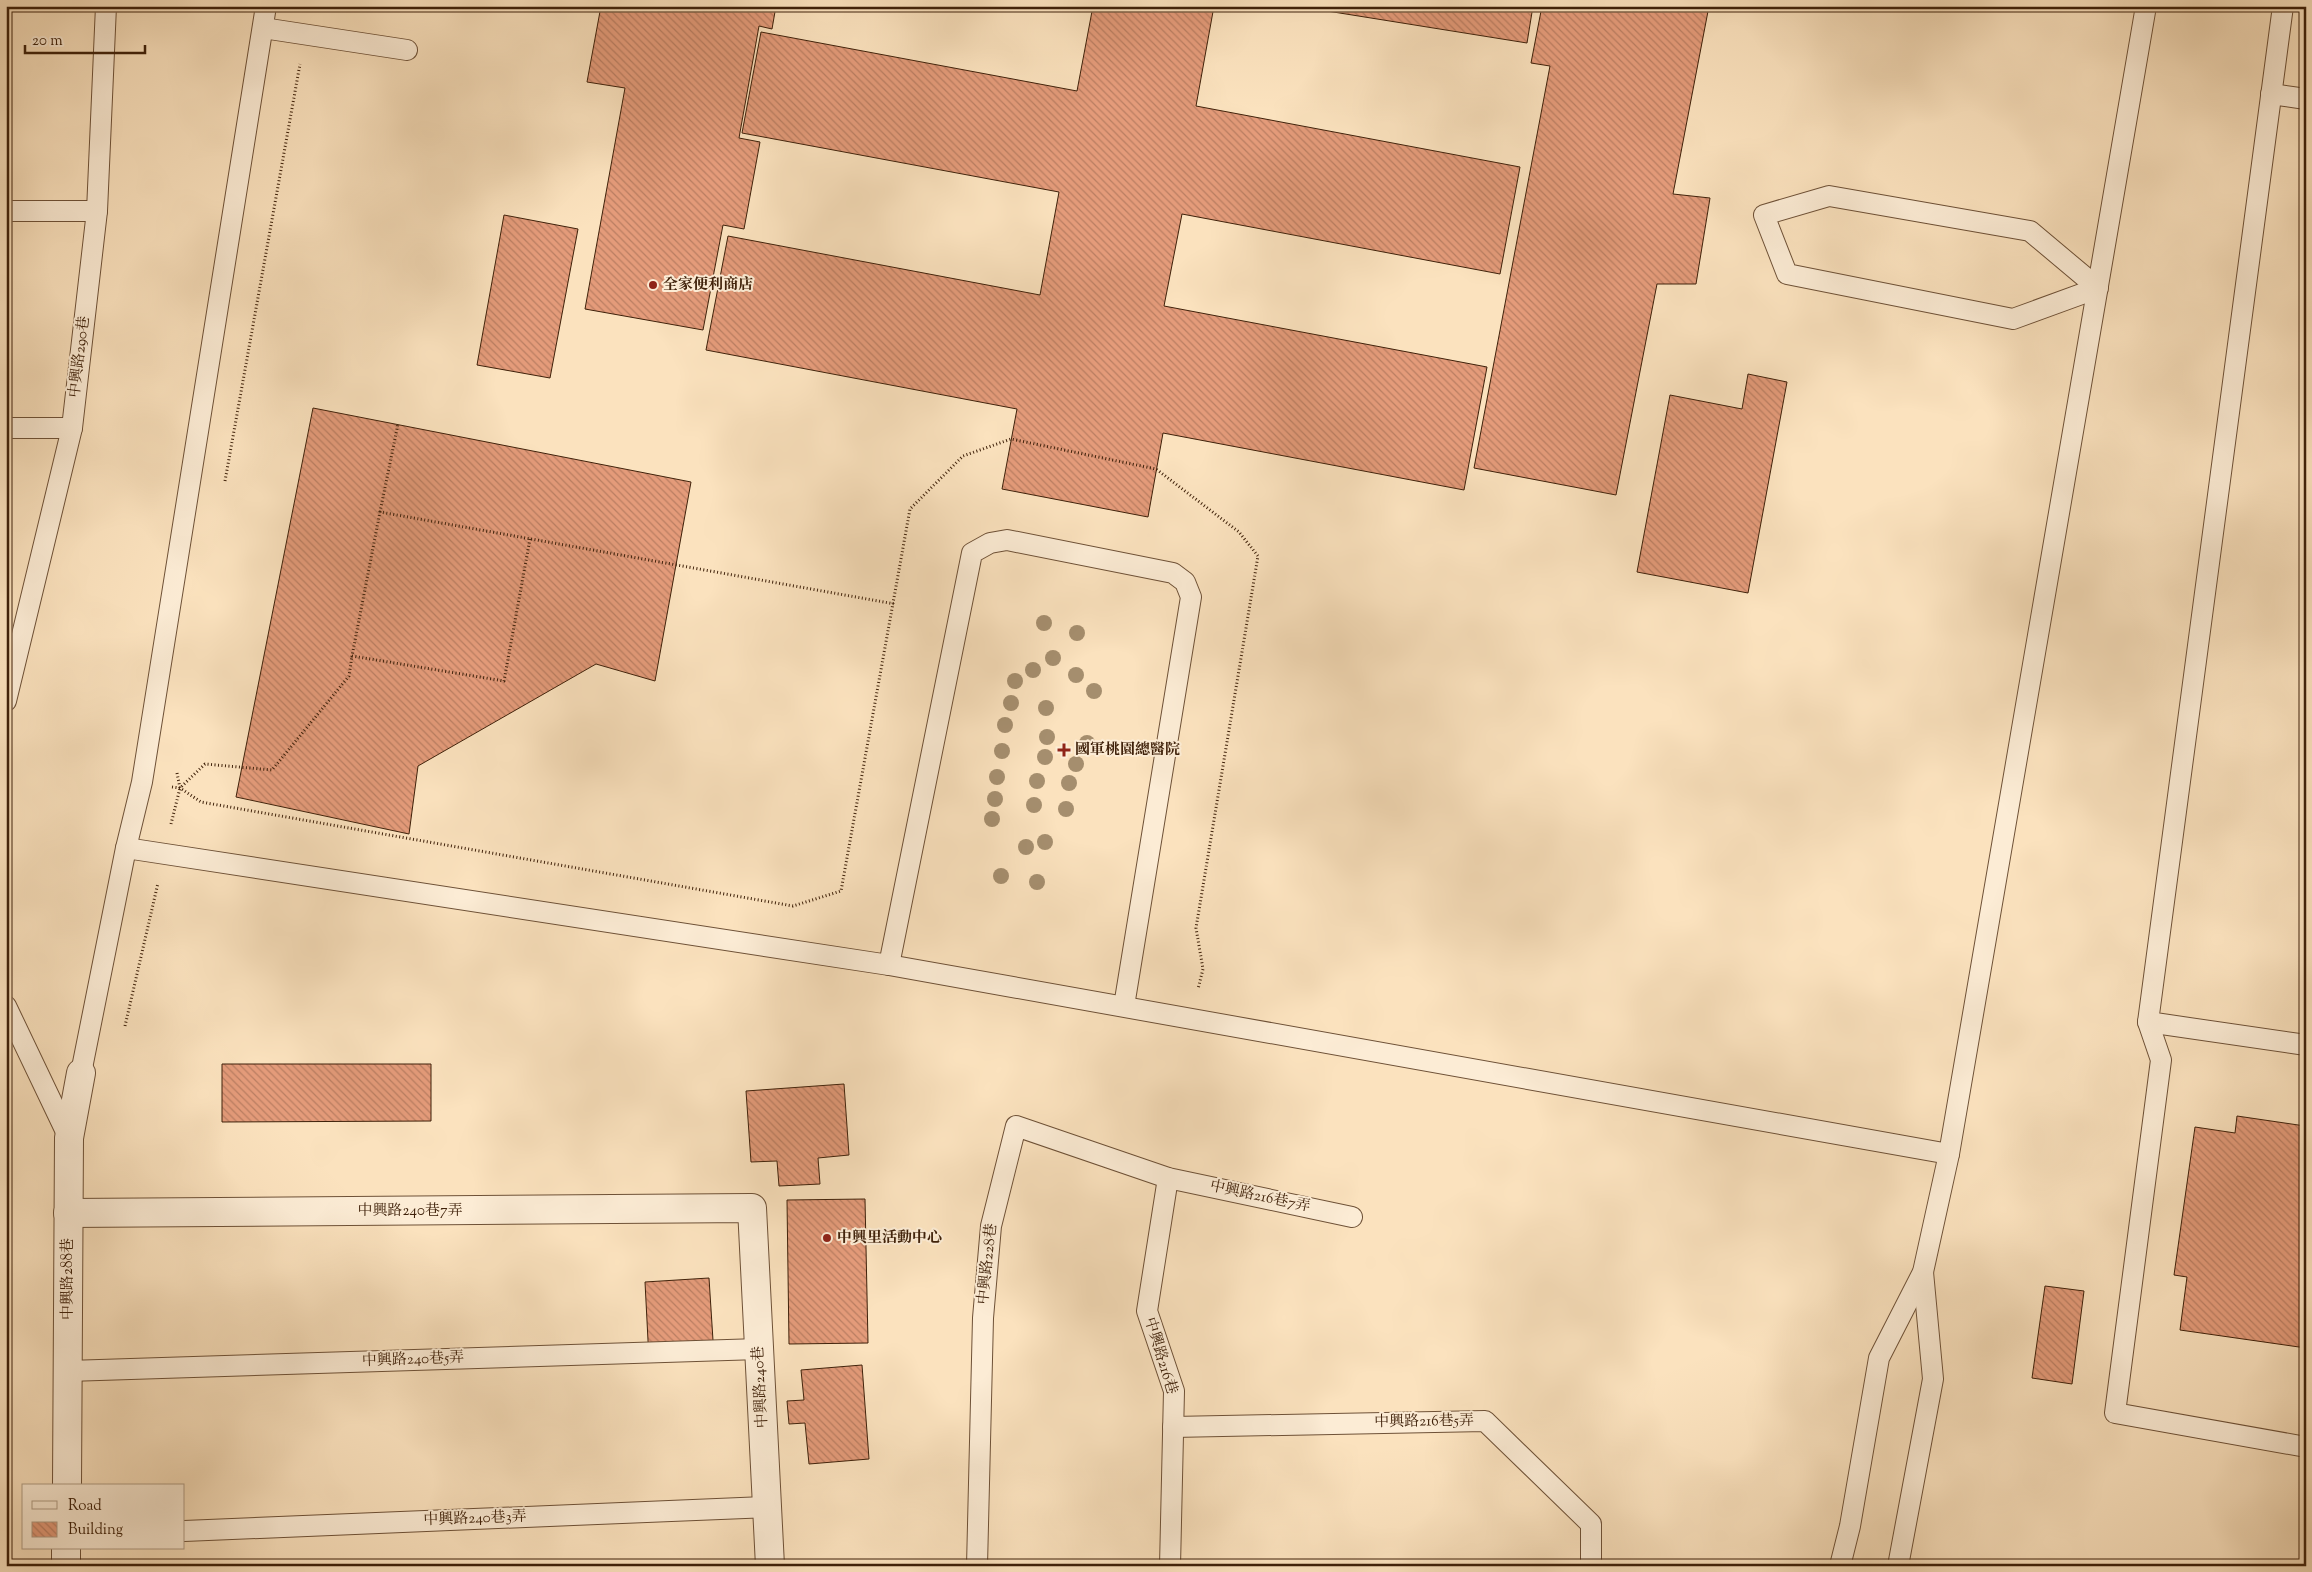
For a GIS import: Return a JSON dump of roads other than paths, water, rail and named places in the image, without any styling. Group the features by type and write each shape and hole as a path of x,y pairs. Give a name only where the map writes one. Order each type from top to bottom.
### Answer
{"street":[{"name":"中興路288巷","path":"67,1484 69,1138 81,1072"},
{"name":"中興路240巷7弄","path":"68,1214 752,1208"},
{"name":"中興路240巷","path":"752,1208 770,1566"},
{"path":"66,1550 66,1566"}],"lane":[{"name":"中興路290巷","path":"6,701 15,624 72,428 97,211 106,6"},
{"path":"81,1072 126,848 142,782 266,6"},
{"path":"1840,1566 1850,1526 1879,1358 1923,1272 1949,1154 2146,6"},
{"path":"2283,6 2148,1022 2161,1060 2116,1413 2306,1447"},
{"path":"263,28 407,50"},
{"path":"2271,94 2306,100"},
{"path":"1829,196 2030,231 2098,288 2013,319 1787,274 1764,214 1829,196"},
{"path":"6,211 97,211"},
{"path":"6,428 72,428"},
{"path":"889,965 972,553 990,543 1007,540 1173,573 1185,582 1191,597 1124,1006"},
{"path":"126,848 889,965 1949,1154"},
{"path":"6,1006 69,1138"},
{"path":"2148,1022 2306,1045"},
{"name":"中興路228巷","path":"977,1566 982,1318 991,1226 1016,1126 1168,1178"},
{"name":"中興路216巷7弄","path":"1168,1178 1352,1217"},
{"name":"中興路216巷","path":"1168,1178 1147,1311 1174,1391 1170,1566"},
{"path":"1898,1566 1933,1379 1923,1272"},
{"name":"中興路240巷5弄","path":"68,1371 759,1349"},
{"name":"中興路216巷5弄","path":"1173,1427 1485,1421 1591,1524 1591,1566"},
{"name":"中興路240巷3弄","path":"185,1531 767,1507"}],"place":[{"name":"全家便利商店","path":"653,285"},
{"name":"國軍桃園總醫院","path":"1064,750"},
{"name":"中興里活動中心","path":"827,1238"}]}
